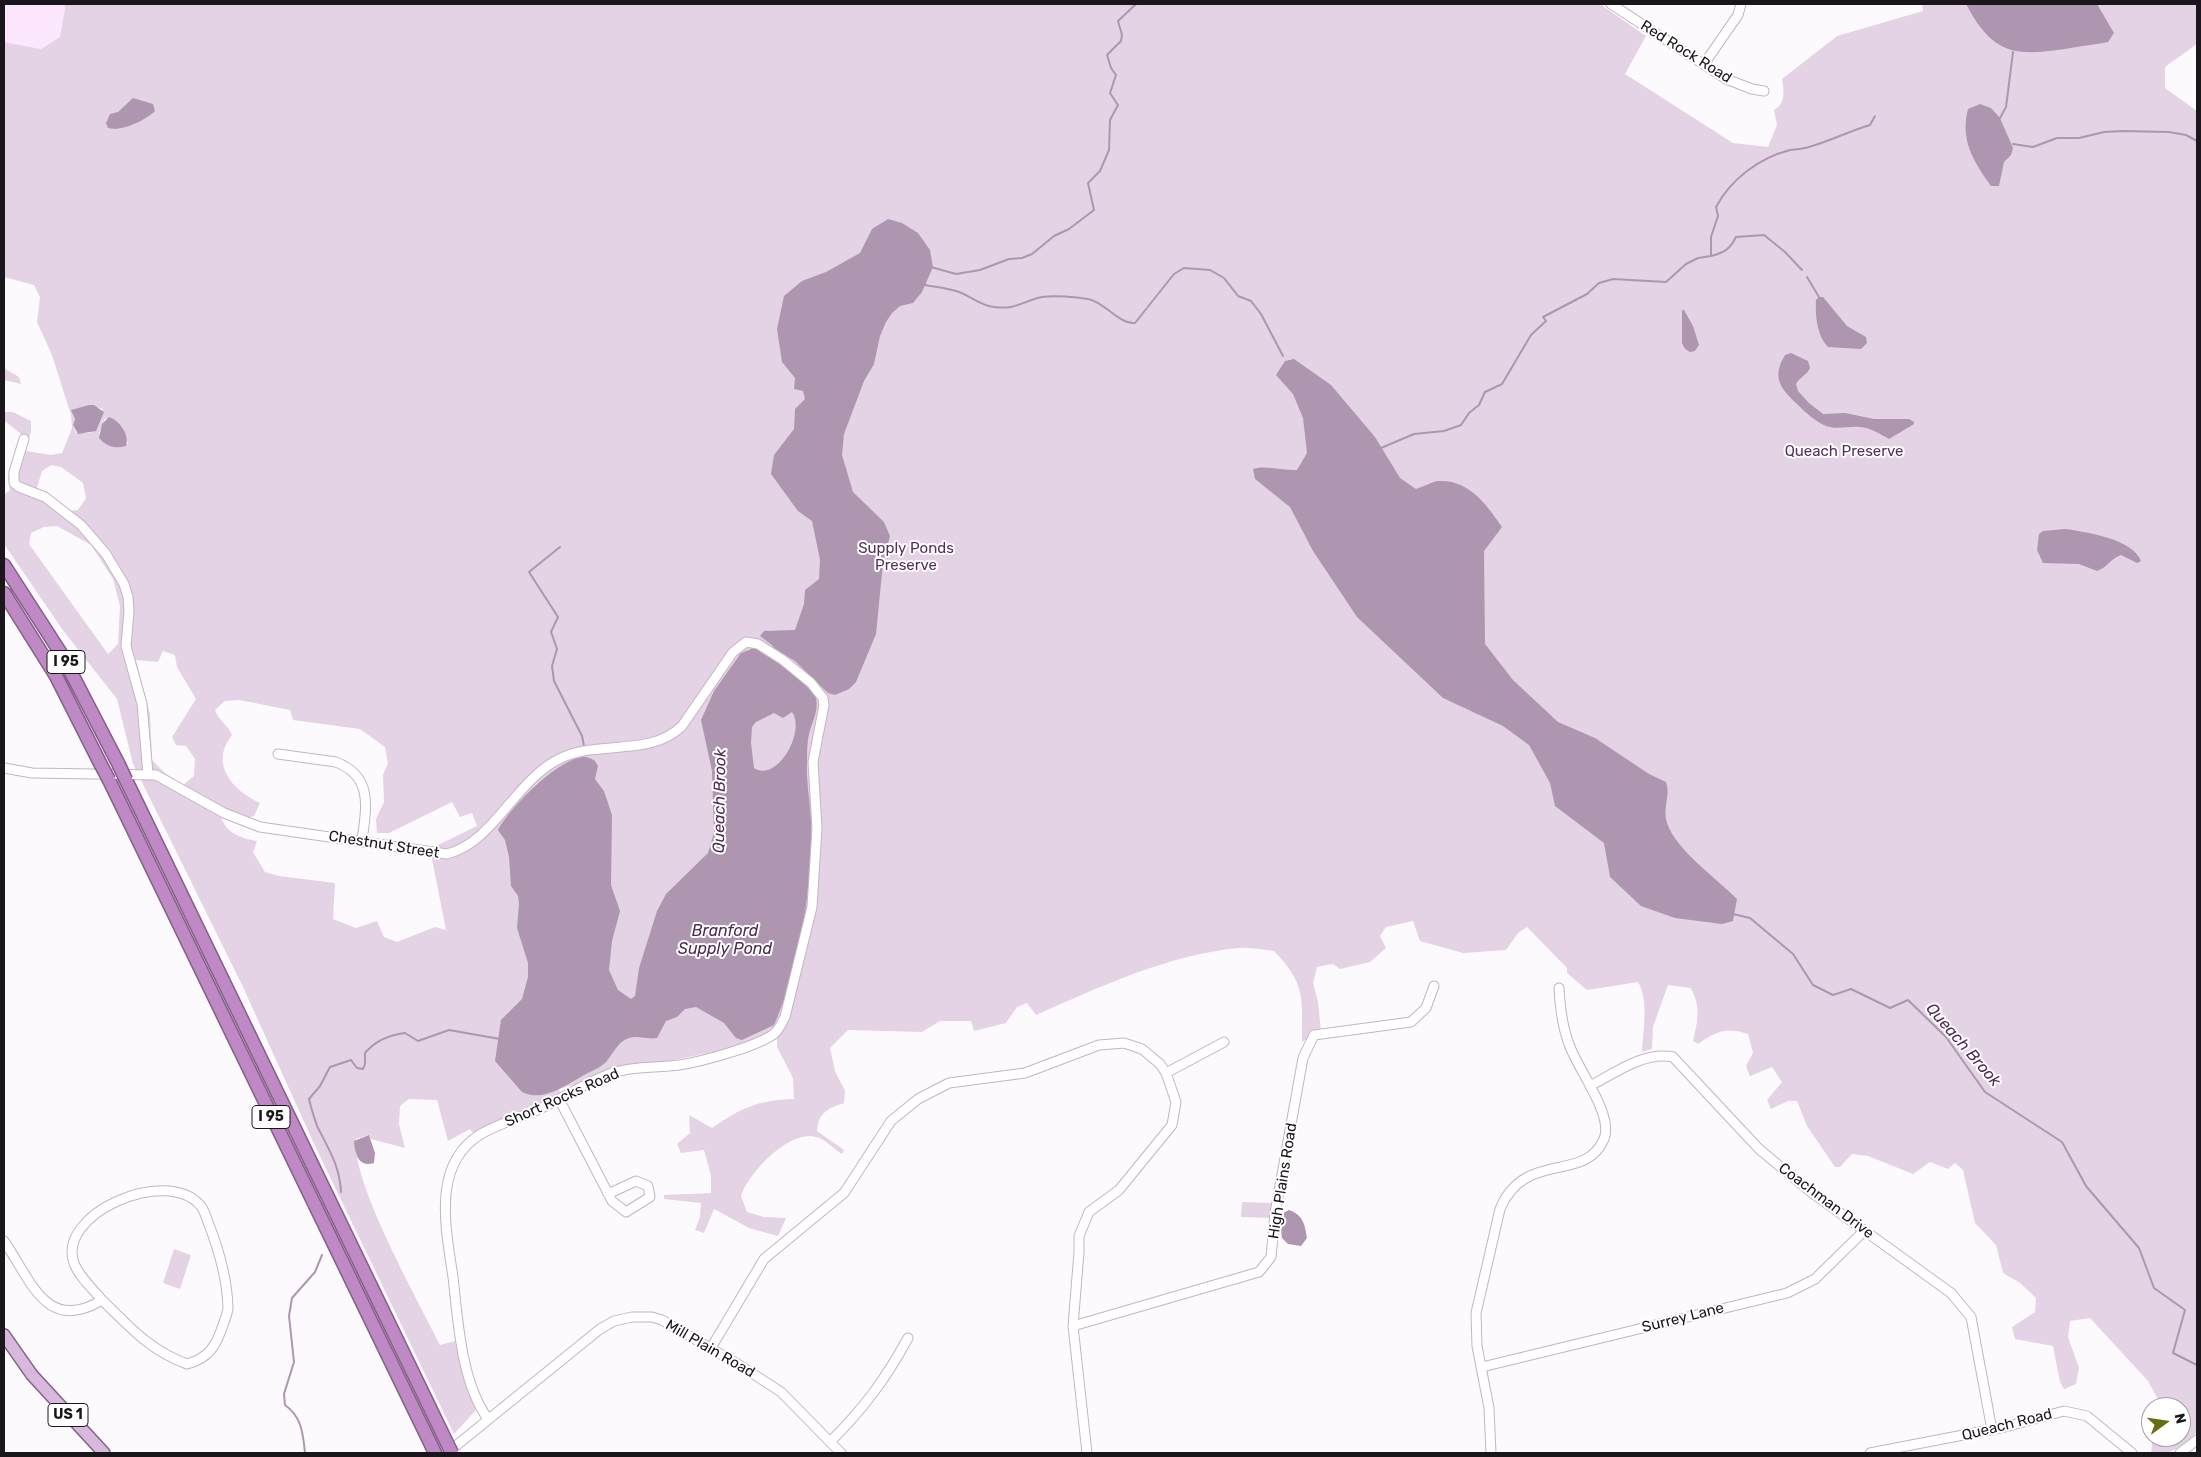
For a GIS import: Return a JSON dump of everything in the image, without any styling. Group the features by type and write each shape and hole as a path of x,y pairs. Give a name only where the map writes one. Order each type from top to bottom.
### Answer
{"highway":[{"name":"I 95","path":"4,565 62,656 119,765 448,1450"},
{"name":"I 95","path":"4,593 56,676 109,780 435,1453"}],"main road":[{"name":"US 1","path":"4,1335 32,1375 104,1453"}],"street":[{"name":"Red Rock Road","path":"1611,4 1726,79 1752,89 1764,91"},
{"path":"1704,64 1738,14 1741,4"},
{"path":"24,439 14,472 14,482 19,487 45,497 80,525 106,554 124,584 128,597 129,612 126,646 141,696 146,734 148,774"},
{"name":"Chestnut Street","path":"4,768 32,773 148,774 161,778 224,813 250,824 296,834 362,841 447,854 465,848 473,842 522,788 557,759 576,752 601,747 650,744 671,735 688,718 733,652 741,644 752,642"},
{"name":"Short Rocks Road","path":"488,1418 466,1366 460,1337 446,1232 445,1202 448,1180 454,1164 474,1140 492,1129 559,1100 614,1073 691,1062 753,1044 773,1034 783,1021 812,907 817,828 813,762 824,701 811,683 772,652 752,642"},
{"path":"278,754 336,762 343,765 357,777 366,796 362,841"},
{"name":"High Plains Road","path":"1073,1326 1259,1272 1271,1257 1275,1213 1303,1058 1314,1035 1411,1022 1426,1008 1434,986"},
{"path":"1491,1453 1489,1408 1477,1346 1476,1313 1500,1209 1509,1191 1522,1178 1584,1160 1594,1154 1600,1146 1606,1128 1602,1112 1569,1045 1563,1024 1559,988"},
{"path":"1166,1072 1224,1042"},
{"path":"711,1348 764,1259 844,1194 891,1121 918,1099 950,1083 1025,1073 1098,1045 1124,1043 1142,1049 1166,1072 1176,1102 1172,1126 1119,1190 1089,1212 1079,1236 1080,1252 1073,1326 1087,1453"},
{"name":"Coachman Drive","path":"1590,1086 1648,1056 1661,1054 1673,1057 1760,1149 1864,1231 1951,1293 1971,1317 1992,1430"},
{"path":"559,1100 608,1194"},
{"path":"167,1190 185,1193 201,1205 219,1248 227,1286 228,1310 215,1346 209,1354 187,1364 165,1356 147,1343 102,1300 83,1278 74,1262 74,1242 84,1226 100,1209 117,1200 143,1192 167,1190"},
{"name":"Surrey Lane","path":"1482,1367 1788,1293 1815,1279 1864,1231"},
{"path":"4,1241 40,1297 50,1306 72,1312 84,1310 102,1300"},
{"name":"Mill Plain Road","path":"448,1450 585,1341 614,1321 632,1317 652,1317 711,1348 781,1392 841,1453"},
{"path":"830,1442 860,1411 888,1375 908,1338"},
{"name":"Queach Road","path":"1870,1453 1992,1430 2056,1412 2079,1413 2095,1422 2132,1453"},
{"path":"2180,1453 2197,1440"}],"shaded area":[{"path":"4,4 64,4 61,37 41,49 4,42"}],"green space":[{"path":"64,4 1600,4 1646,36 1625,74 1733,143 1768,147 1777,125 1774,110 1781,104 1783,96 1782,79 1837,36 1923,11 1922,4 2197,4 2197,44 2165,67 2165,88 2197,111 2197,1432 2191,1438 2191,1397 2157,1397 2148,1381 2090,1318 2070,1321 2068,1337 2079,1368 2076,1384 2064,1389 2060,1382 2053,1346 2015,1339 2012,1327 2035,1312 2036,1298 2020,1283 2003,1273 1996,1245 1975,1223 1963,1170 1955,1163 1948,1169 1930,1162 1913,1174 1868,1156 1852,1154 1840,1167 1835,1167 1807,1126 1797,1101 1788,1101 1771,1109 1767,1100 1782,1082 1772,1067 1750,1076 1746,1066 1753,1053 1748,1034 1728,1031 1716,1033 1698,1044 1693,1041 1698,1014 1691,988 1668,985 1653,1027 1652,1049 1642,1052 1644,1007 1638,982 1587,990 1567,973 1567,968 1527,927 1518,933 1506,950 1463,953 1420,941 1413,921 1386,927 1380,936 1386,948 1370,962 1340,969 1333,964 1317,967 1313,983 1318,1002 1321,1031 1302,1042 1302,1003 1297,983 1292,973 1274,951 1248,948 1186,957 1135,973 1036,1015 1027,1003 1017,1007 1006,1023 974,1031 971,1021 940,1021 922,1032 848,1030 830,1048 835,1071 845,1091 844,1103 825,1112 819,1120 817,1131 844,1150 842,1154 816,1137 806,1136 794,1140 771,1155 761,1165 752,1176 741,1196 747,1212 764,1217 786,1218 778,1236 749,1228 714,1209 704,1233 695,1230 700,1217 701,1203 664,1199 664,1195 711,1193 711,1176 704,1150 681,1153 677,1144 690,1133 689,1115 712,1128 750,1106 770,1101 794,1099 793,1078 777,1047 777,1039 620,1071 559,1089 561,1093 473,1133 470,1129 448,1141 437,1100 409,1099 400,1106 399,1124 405,1148 371,1139 368,1135 356,1139 357,1158 364,1183 388,1242 440,1345 455,1341 463,1375 477,1409 454,1434 315,1146 243,987 133,764 117,699 62,629 4,544 4,495 10,490 8,477 21,434 4,422 4,412 13,412 31,421 31,431 26,451 51,455 62,453 72,428 71,415 52,355 37,322 40,297 34,285 4,277 4,42 41,49 60,37 65,9","holes":["89,405 103,409 90,433 76,433 73,425 75,419 73,414","105,418 125,434 128,444 99,434","51,465 61,467 83,483 86,498 78,510 68,511 60,502 37,488 42,471","57,526 91,545 113,579 120,606 118,644 108,654 29,544 31,533 44,527","163,651 175,655 177,667 196,699 172,737 176,745 186,746 195,759 194,776 183,785 165,773 152,760 150,714 136,660 158,662","239,700 290,710 293,720 360,729 385,747 388,763 383,775 384,802 376,819 377,833 389,833 452,802 460,817 472,813 477,826 430,849 446,930 435,927 397,942 384,937 377,921 356,928 333,919 335,883 279,876 265,872 253,852 257,841 235,834 227,828 221,817 225,808 245,818 254,816 260,803 241,791 227,775 223,766 225,746 232,735 215,710 225,701"]},
{"path":"4,368 19,377 21,384 4,380"},
{"path":"1242,1202 1271,1203 1270,1218 1241,1217"},
{"path":"174,1249 191,1255 180,1289 163,1283"},
{"path":"2152,1447 2179,1447 2164,1453 2151,1453"}],"water":[{"path":"1966,4 2097,4 2114,33 2108,42 2047,51 2018,51 2006,48 1995,42 1985,33"},
{"path":"133,98 153,104 155,111 146,118 127,127 108,128 106,123 110,114 118,112"},
{"path":"1980,104 1991,108 2000,118 2013,148 2011,155 2004,162 1999,186 1991,186 1974,159 1967,140 1966,120 1968,109"},
{"name":"Branford Supply Pond","path":"888,219 902,223 918,233 930,250 933,267 922,292 913,303 900,306 886,322 880,336 874,364 864,381 844,434 842,455 853,492 884,522 890,536 883,563 876,634 856,682 849,689 835,695 828,693 795,661 777,650 772,657 809,687 814,693 817,703 807,748 811,846 807,899 798,951 774,1025 742,1040 736,1038 724,1023 696,1007 685,1009 677,1017 666,1021 657,1038 632,1037 623,1041 601,1066 563,1087 547,1094 539,1095 530,1095 522,1092 495,1061 501,1020 522,999 528,977 528,963 517,928 518,896 511,886 509,857 505,840 498,830 524,797 561,766 584,757 595,761 598,766 595,779 604,791 612,815 611,885 620,911 612,941 609,970 618,990 631,999 635,996 639,968 657,911 666,894 708,853 714,833 712,771 701,720 714,691 741,653 754,648 761,649 769,654 773,646 760,636 764,631 795,630 804,604 805,590 819,579 820,560 812,521 798,511 771,474 774,455 794,429 795,409 805,399 803,391 794,389 795,378 782,362 777,329 784,296 802,281 826,272 860,253 872,229","holes":["792,712 795,721 792,742 780,762 772,768 763,771 754,768 751,743 752,727 756,722 774,713 783,718"]},
{"path":"1819,297 1823,297 1847,326 1866,337 1867,343 1861,349 1828,347 1821,337 1816,319 1816,300"},
{"path":"1682,310 1684,310 1693,326 1699,345 1695,351 1690,352 1685,349 1682,343"},
{"path":"1791,353 1808,361 1810,368 1796,384 1798,391 1823,414 1845,413 1874,419 1909,419 1914,424 1889,439 1864,428 1835,428 1822,424 1807,414 1787,394 1780,383 1778,377 1781,363 1785,355"},
{"path":"1294,359 1331,385 1375,437 1400,478 1416,489 1438,481 1459,484 1476,495 1490,510 1502,527 1484,551 1485,644 1513,680 1558,722 1595,738 1649,774 1666,782 1668,792 1666,807 1667,823 1679,843 1688,853 1737,899 1733,921 1722,924 1675,918 1641,906 1610,877 1604,843 1555,806 1550,783 1529,745 1503,726 1443,698 1357,617 1313,551 1290,507 1255,479 1253,469 1297,470 1307,453 1303,418 1293,394 1276,375 1285,361"},
{"path":"94,405 104,412 96,431 78,434 73,425 75,419 71,410"},
{"path":"109,417 123,428 127,442 126,446 111,446 99,438 102,424"},
{"path":"2065,529 2085,532 2119,542 2136,553 2141,561 2137,563 2121,555 2097,571 2079,564 2043,563 2037,550 2039,534 2043,531"},
{"path":"369,1135 375,1153 374,1163 369,1164 364,1163 358,1158 354,1141"},
{"path":"1289,1210 1300,1217 1304,1224 1307,1238 1301,1246 1288,1244 1282,1238 1283,1213"}],"waterway":[{"path":"931,267 956,274 980,270 1009,259 1022,258 1032,254 1054,236 1069,229 1094,210 1088,183 1100,171 1109,150 1110,120 1118,105 1110,93 1116,75 1111,68 1107,55 1121,41 1122,35 1118,21 1136,4"},
{"path":"2000,118 2006,107 2013,52"},
{"path":"1381,448 1414,434 1444,431 1461,425 1469,413 1479,405 1485,392 1502,384 1531,335 1546,321 1543,317 1587,294 1599,283 1613,279 1666,282 1686,264 1698,258 1711,256 1711,237 1718,216 1716,207 1730,187 1757,164 1767,158 1790,150 1809,147 1870,125 1875,116"},
{"path":"2013,144 2033,147 2057,138 2079,138 2104,132 2123,131 2169,132 2186,135 2197,141"},
{"path":"1711,256 1726,250 1736,237 1764,235 1785,252 1802,270"},
{"name":"Queach Brook","path":"925,285 955,291 985,305 1002,308 1047,296 1088,299 1100,304 1117,317 1135,323 1174,274 1184,268 1210,270 1224,278 1238,296 1251,301 1261,314 1283,356"},
{"path":"1807,277 1819,297"},
{"path":"560,547 529,572 558,617 551,632 557,649 552,666 554,681 582,736 584,746"},
{"name":"Queach Brook","path":"1733,914 1750,918 1793,954 1813,985 1833,995 1851,989 1890,1008 1908,1000 1946,1037 1985,1092 2062,1142 2086,1186 2139,1248 2154,1288 2185,1310 2173,1353 2197,1365"},
{"name":"Queach Brook","path":"341,1192 336,1165 317,1126 309,1099 320,1086 330,1067 351,1060 357,1068 363,1069 365,1053 373,1045 388,1037 405,1033 418,1041 449,1030 500,1039"},
{"name":"Queach Brook","path":"305,1453 301,1426 295,1415 285,1405 284,1394 294,1362 289,1316 292,1298 315,1272 322,1255"}],"park label":[{"name":"Queach Preserve","path":"1844,452"},
{"name":"Supply Ponds Preserve","path":"906,558"}]}
